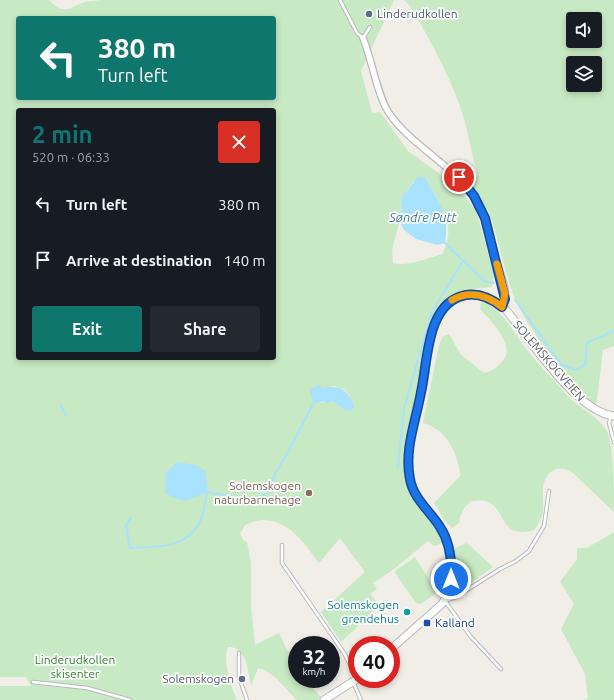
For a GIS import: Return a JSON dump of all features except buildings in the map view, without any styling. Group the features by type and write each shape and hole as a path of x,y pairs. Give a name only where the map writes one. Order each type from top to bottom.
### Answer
{"street":[{"path":"363,38 371,59 382,99 388,112 400,128 459,177 478,204 486,223 505,294 502,307"},
{"name":"SOLEMSKOGVEIEN","path":"400,642 444,600 451,579 450,553 443,531 419,500 411,484 408,462 411,436 421,394 431,334 436,320 442,310 452,300 469,294 485,297 502,307 577,396 593,408 613,416"},
{"path":"324,700 348,685"}],"lane":[{"path":"340,0 357,33 363,38 370,26"},
{"path":"613,416 610,423 614,441"},
{"path":"501,669 471,637 444,600 456,597 500,569 516,561 528,551 544,526 548,491"},
{"path":"282,545 282,563 344,653 348,662"},
{"path":"239,653 239,677 247,700"},
{"path":"33,682 88,688 130,700"},
{"path":"358,688 361,700"}],"green space":[{"name":"Linderudkollen skisenter","path":"0,0 49,0 59,8 66,9 85,2 101,0 394,0 361,71 372,113 380,112 408,151 455,185 476,210 494,275 492,287 458,293 446,301 440,308 410,420 406,443 406,478 414,496 439,533 441,544 434,546 428,541 394,569 373,583 377,589 370,594 380,605 341,642 340,636 337,636 321,612 365,572 340,538 319,563 296,534 281,524 263,520 245,525 240,534 244,541 247,542 251,563 251,606 255,645 279,633 288,652 288,688 312,688 321,697 318,700 297,700 279,681 269,673 258,668 251,686 246,661 243,655 234,648 228,647 226,652 227,666 232,688 237,700 0,700 0,686 31,686 26,677 0,677","holes":["426,178 441,205 448,224 447,243 442,254 411,263 393,263 392,250 402,212 401,199 413,182","334,386 344,389 350,396 346,410 332,401 318,402 322,388"]},
{"path":"404,0 614,0 614,346 603,350 596,407 573,384 549,354 519,307 513,294 488,209 485,209 469,183 478,175 460,107 441,62 410,6"},
{"path":"486,302 504,318 542,368 573,401 595,417 608,433 613,461 614,512 573,473 560,468 555,469 547,476 543,486 542,516 534,530 523,532 514,531 505,522 498,510 486,501 471,501 464,508 459,520 460,522 452,528 445,521 434,503 461,475 453,450 445,436 432,426 423,423 439,345 443,336 449,334 461,355 484,373 495,369 505,357 507,350 502,335 480,309 481,303"},
{"path":"614,532 614,700 584,700 588,698 585,674 561,629 574,604 560,582 577,559 577,548 587,548"},
{"path":"467,543 493,567 464,588 453,589 455,583 455,548"},
{"path":"415,557 437,592 421,604 416,603 395,573 396,570"}],"water":[{"name":"Søndre Putt","path":"418,177 426,178 445,215 445,243 437,245 416,239 404,230 400,221 402,212 401,198"},
{"path":"319,385 322,388 334,387 346,392 354,406 352,410 345,410 332,401 327,403 323,401 313,404 310,389"},
{"path":"178,462 195,465 206,471 208,486 207,492 195,498 186,500 178,499 165,493 166,472"}],"waterway":[{"path":"445,243 484,281 494,283"},
{"path":"398,467 404,408 432,312 463,261"},
{"path":"515,300 561,364 575,370 585,365 587,343 614,331"},
{"path":"131,518 126,525 130,548 162,546 181,541 196,527 203,514 207,492 255,500 266,494 276,472 313,404"},
{"path":"61,405 66,416"}],"slow traffic":[{"path":"452,300 461,296 474,294 490,299 502,307 505,303 505,294 497,264"}],"place":[{"name":"Linderudkollen","path":"369,14"},
{"name":"Solemskogen naturbarnehage","path":"309,493"},
{"name":"Solemskogen grendehus","path":"407,612"},
{"name":"Kalland","path":"427,623"},
{"name":"Solemskogen","path":"242,679"}],"route":[{"path":"451,579 451,558 445,536 440,527 419,500 411,484 408,462 409,446 421,394 431,334 436,320 442,310 452,300 469,294 485,297 502,307 505,303 505,294 485,218 474,196 459,177"}]}
